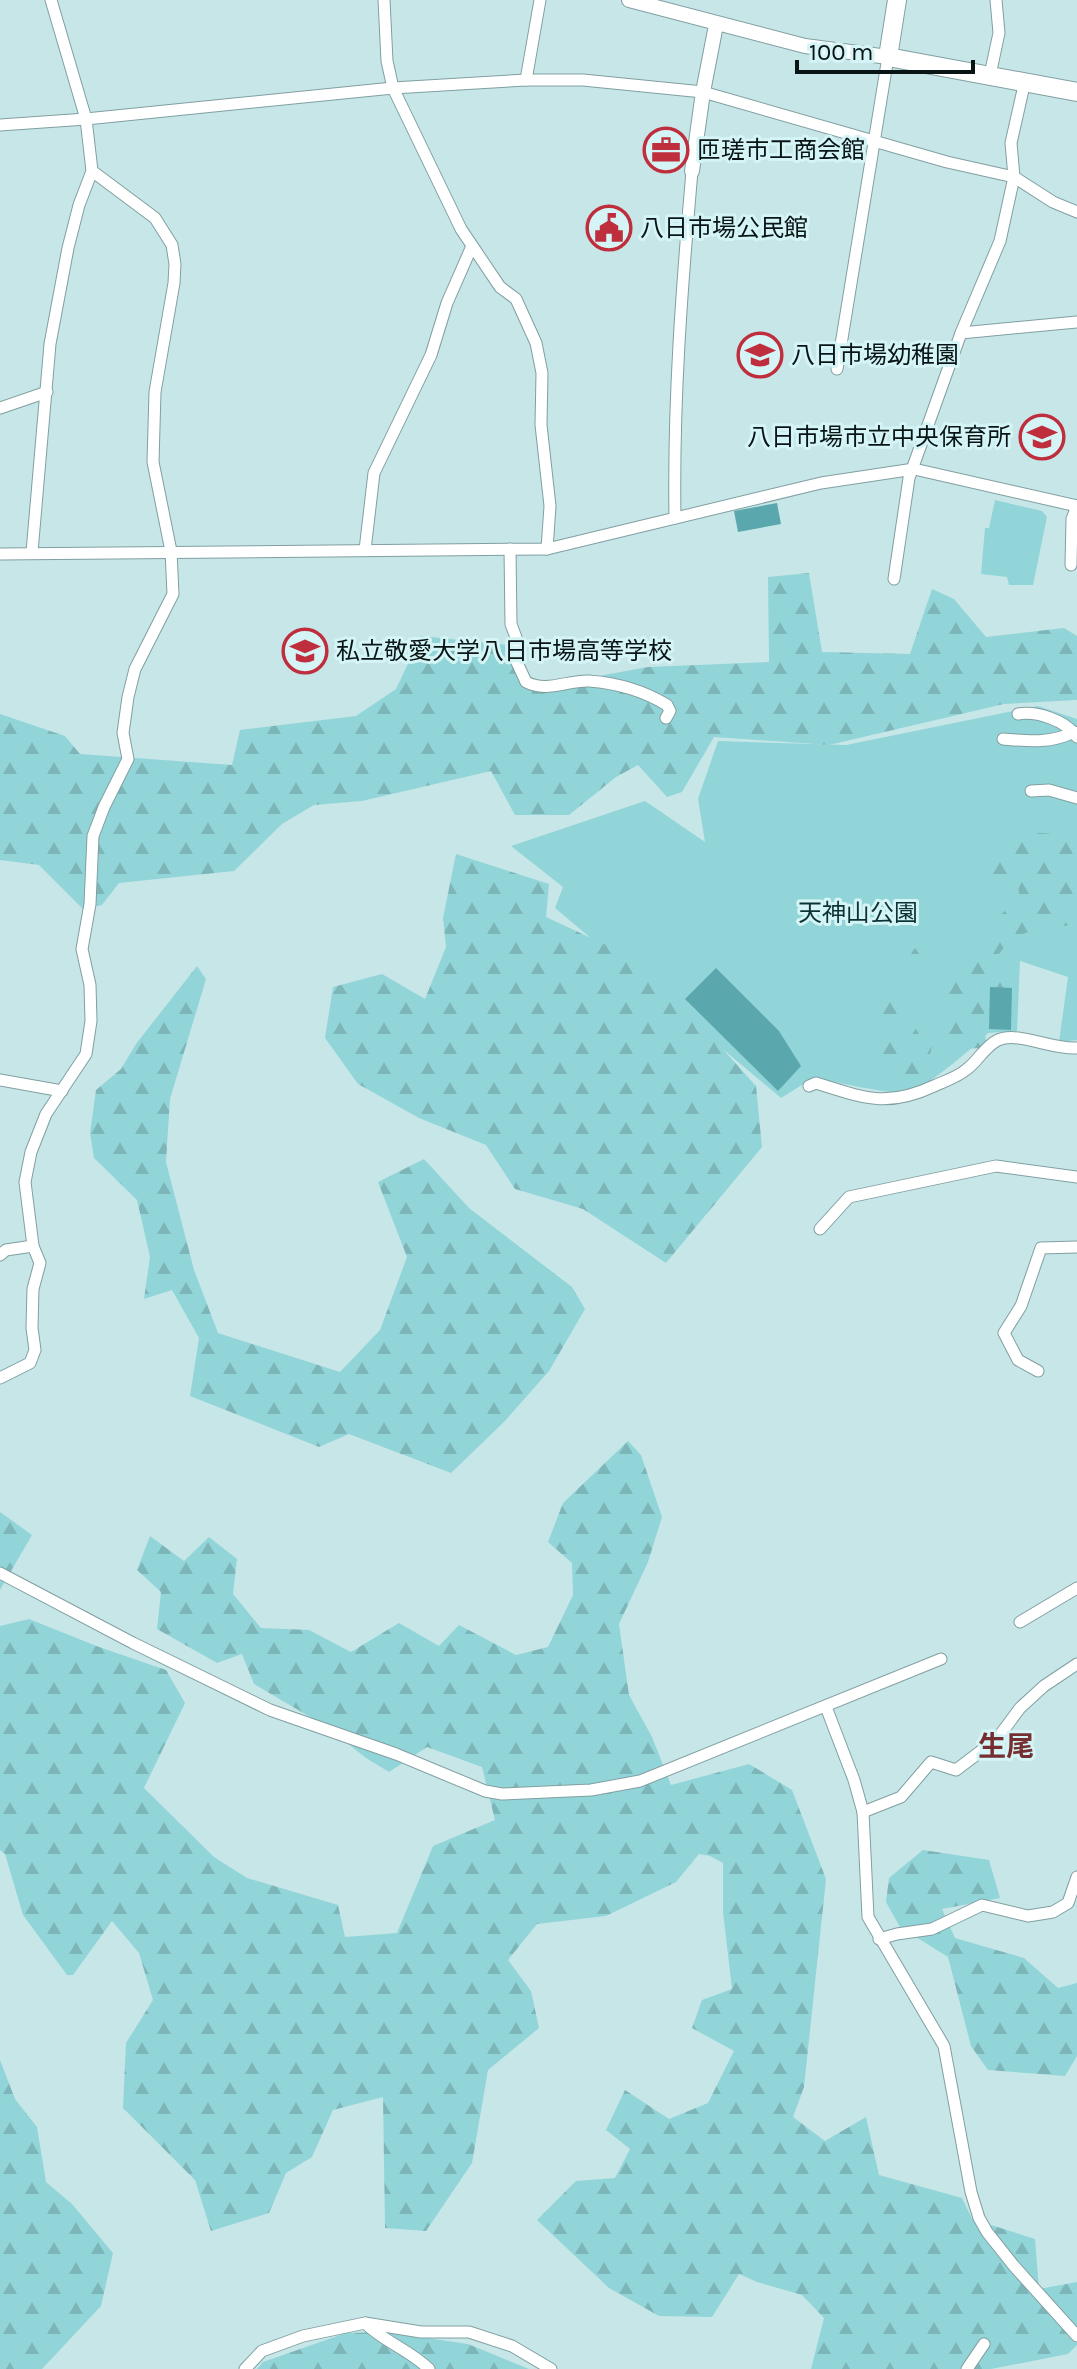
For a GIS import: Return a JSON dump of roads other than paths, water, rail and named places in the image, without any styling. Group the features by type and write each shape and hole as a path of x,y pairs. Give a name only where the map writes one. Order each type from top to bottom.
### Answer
{"main road":[{"path":"897,0 888,57 1077,92"}],"street":[{"path":"32,552 50,344 68,248 92,171 86,119 51,0"},
{"path":"384,0 387,61 393,88 472,246 500,287 516,299 536,343 542,373 541,425 550,506 547,549"},
{"path":"526,80 540,0"},
{"path":"629,0 805,46 888,57 837,369"},
{"path":"990,75 999,33 992,1"},
{"path":"675,518 675,404 682,282 692,171 716,25"},
{"path":"0,125 393,88 583,80 703,92 947,162 1014,177 1053,202 1077,212"},
{"path":"894,579 909,478 961,333 1000,241 1014,177 1011,143 1025,81"},
{"path":"0,1378 30,1363 35,1350 33,1289 40,1263 33,1246 25,1182 31,1152 46,1114 86,1054 91,1021 90,985 82,949 90,904 93,836 128,759 123,733 135,669 173,594 171,551 153,462 155,392 174,283 172,245 155,218 92,171"},
{"path":"365,550 374,473 431,355 447,303 472,246"},
{"path":"961,333 1077,322"},
{"path":"0,408 47,392"},
{"path":"0,554 547,549 821,483 914,469 1077,506 1072,519 1071,565"},
{"path":"510,549 511,624 519,646 514,656 526,682 552,687 587,681 640,691 667,705 670,711 666,718"},
{"path":"1018,714 1032,712 1053,719 1075,734"},
{"path":"1003,739 1042,742 1075,734"},
{"path":"1031,791 1049,790 1077,798"},
{"path":"809,1086 816,1083 855,1095 892,1101 915,1095 958,1075 999,1039 1014,1038 1050,1047 1077,1048"},
{"path":"0,1080 62,1091"},
{"path":"820,1229 849,1197 996,1166 1077,1177"},
{"path":"0,1255 6,1250 33,1246"},
{"path":"1038,1371 1018,1360 1004,1333 1021,1306 1041,1248 1077,1247"},
{"path":"0,1573 270,1710 396,1754 485,1791 502,1794 591,1790 640,1781 941,1659"},
{"path":"1020,1622 1076,1591"},
{"path":"863,1812 901,1797 931,1762 956,1770 997,1739 1020,1708 1036,1693 1077,1664"},
{"path":"826,1707 863,1812 868,1917 944,2046 971,2192 979,2218 1014,2266 1077,2336"},
{"path":"879,1939 932,1929 982,1905 1028,1916 1053,1912 1068,1903 1077,1877"},
{"path":"245,2369 262,2351 303,2336 365,2323 421,2332 469,2332 512,2346 551,2369"},
{"path":"365,2323 377,2335 417,2357 429,2369"},
{"path":"967,2369 984,2344"}],"place":[{"name":"匝瑳市工商会館","path":"666,150"},
{"name":"八日市場公民館","path":"609,228"},
{"name":"八日市場幼稚園","path":"760,355"},
{"name":"八日市場市立中央保育所","path":"1042,437"},
{"name":"私立敬愛大学八日市場高等学校","path":"305,651"}],"district":[{"name":"生尾","path":"1006,1746"}],"park label":[{"name":"天神山公園","path":"858,913"}]}
